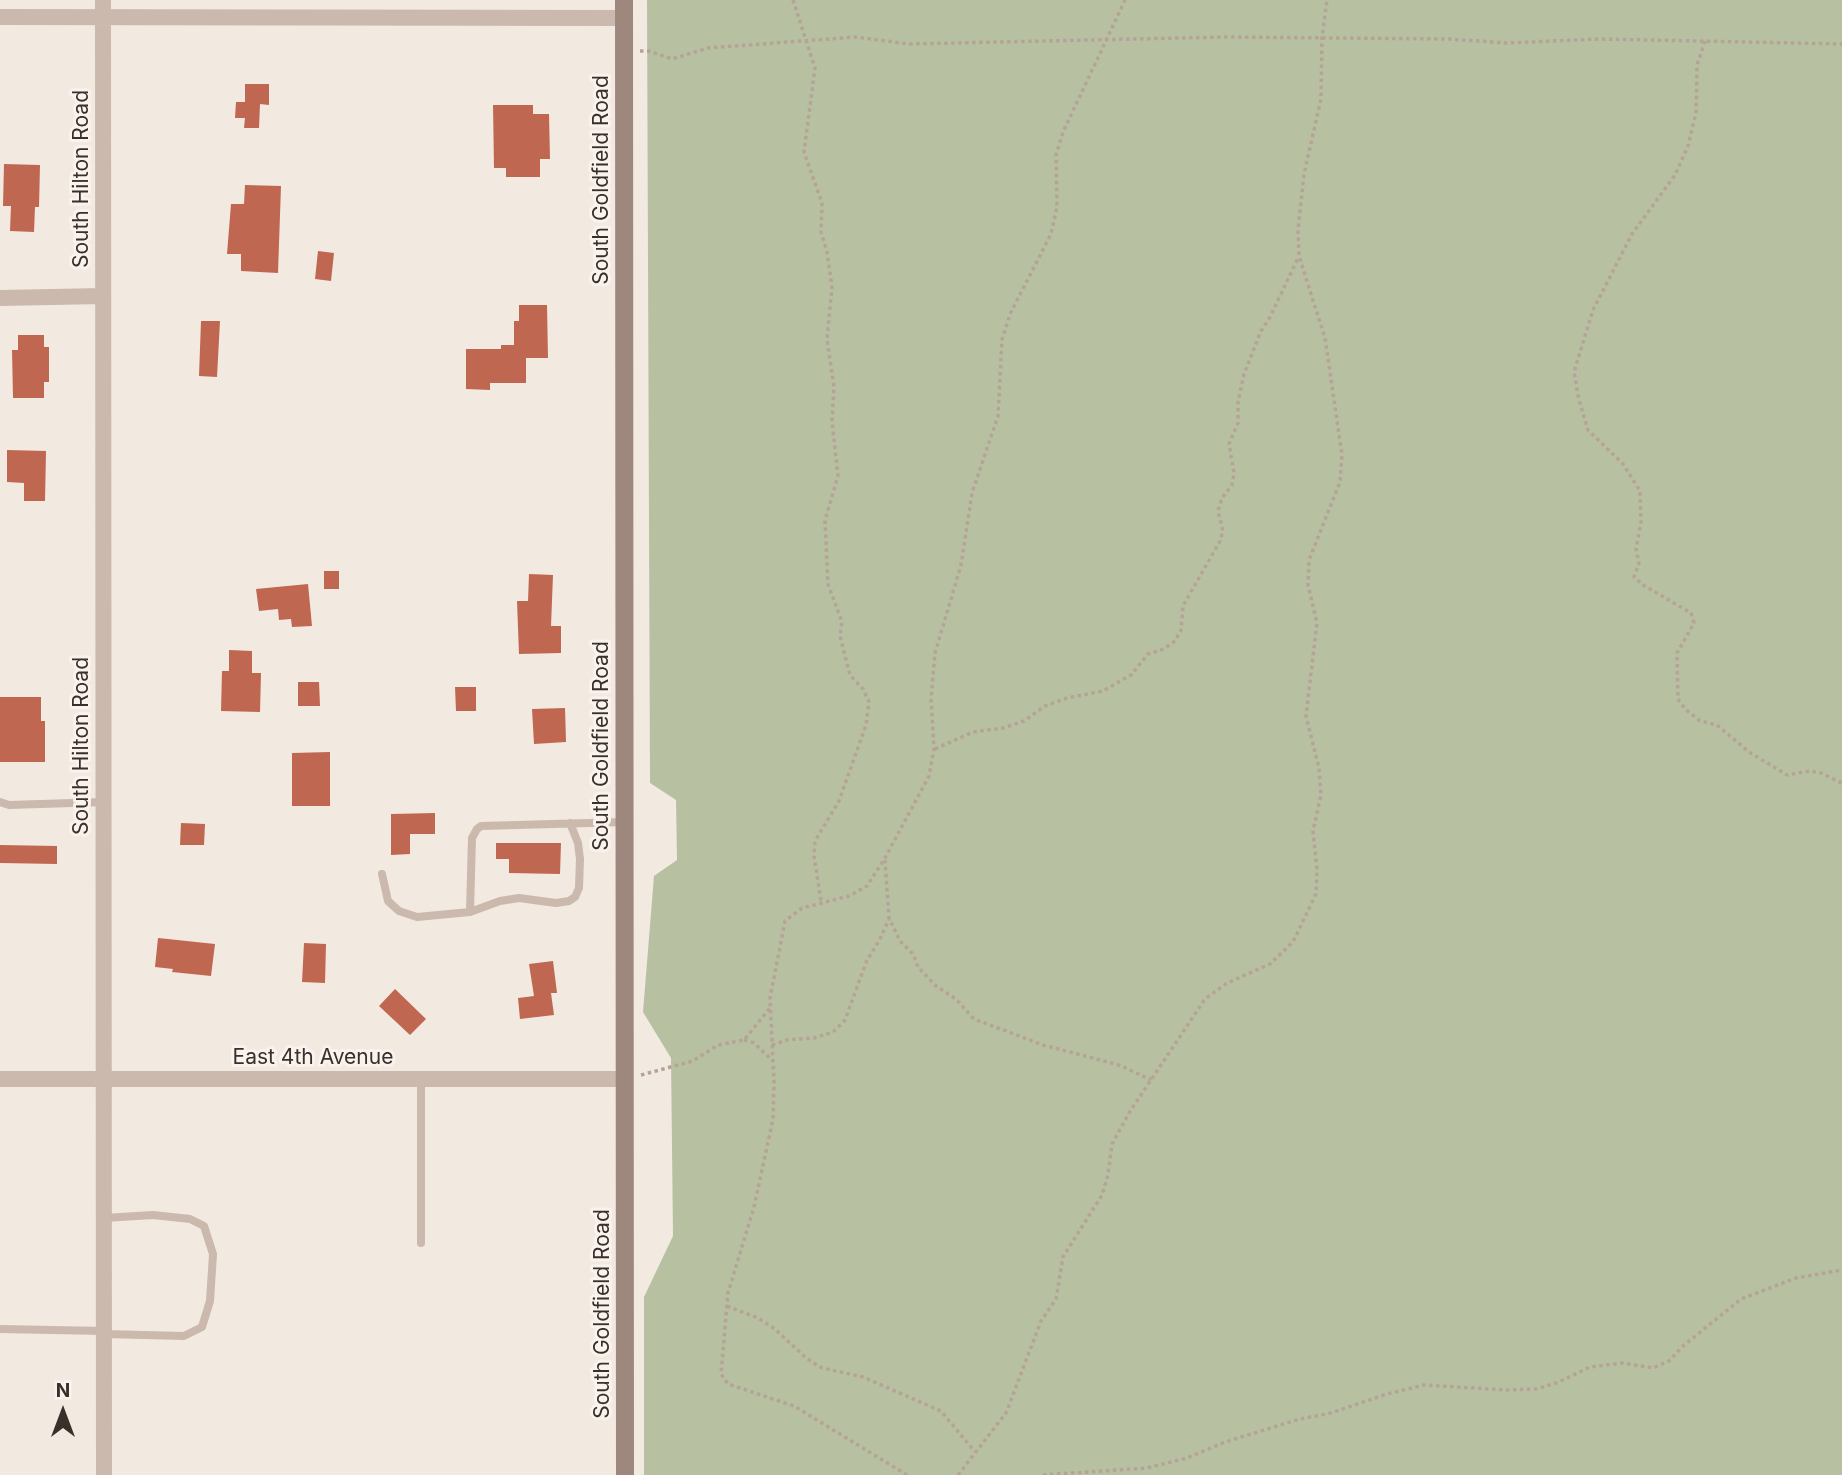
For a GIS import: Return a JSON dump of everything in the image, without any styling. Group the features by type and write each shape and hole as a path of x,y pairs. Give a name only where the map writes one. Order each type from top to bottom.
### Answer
{"main road":[{"name":"South Goldfield Road","path":"624,9 625,1475"}],"street":[{"path":"0,17 103,8 624,9"},
{"name":"South Hilton Road","path":"103,8 104,1475"},
{"path":"0,298 103,296"},
{"name":"East 4th Avenue","path":"0,1079 625,1079"}],"lane":[{"path":"0,802 9,805 104,802"},
{"path":"470,912 472,838 481,826 625,822"},
{"path":"382,874 388,901 399,911 417,916 470,912 519,898 569,901 575,897 579,888 580,859 578,842 570,823"},
{"path":"421,1079 421,1243"},
{"path":"0,1329 184,1336 202,1327 210,1301 213,1254 204,1226 190,1219 153,1215 104,1218"}],"path":[{"path":"793,0 815,68 804,152 822,204 821,232 832,287 827,339 834,387 832,421 838,476 825,520 828,584 842,622 840,636 849,675 863,690 869,702 866,725 839,801 815,841 814,856 821,901"},
{"path":"907,1475 794,1406 728,1384 721,1374 728,1293 754,1207 773,1119 770,998 785,921 802,908 849,896 867,886 929,776 934,749 931,699 935,653 961,565 972,493 998,416 1002,340 1010,314 1051,234 1057,207 1056,155 1063,132 1125,0"},
{"path":"958,1475 1006,1413 1041,1321 1056,1299 1063,1257 1102,1195 1112,1144 1151,1080 1205,999 1227,983 1270,964 1293,942 1315,894 1317,869 1312,831 1321,795 1319,768 1306,716 1317,623 1308,585 1309,560 1340,482 1342,455 1325,338 1299,256 1298,229 1304,174 1321,99 1322,38 1327,0"},
{"path":"624,51 649,51 672,59 708,47 855,37 909,44 1107,39 1322,38 1450,39 1507,43 1599,39 1842,44"},
{"path":"1705,41 1697,65 1696,113 1688,146 1675,175 1632,234 1593,310 1574,372 1578,400 1588,430 1623,464 1640,491 1641,522 1636,549 1639,563 1634,577 1691,613 1694,623 1678,653 1678,699 1685,709 1700,720 1717,725 1749,752 1787,775 1809,771 1821,773 1842,783"},
{"path":"934,749 973,732 1003,728 1024,721 1045,706 1067,698 1103,691 1131,675 1148,654 1164,649 1175,641 1181,630 1183,606 1223,531 1218,511 1222,498 1232,485 1234,473 1229,444 1238,423 1238,402 1244,374 1261,331 1299,256"},
{"path":"885,858 889,918 900,941 913,954 918,967 936,986 956,999 974,1019 1043,1045 1119,1065 1151,1080"},
{"path":"772,1045 833,1032 845,1020 867,960 879,942 889,918"},
{"path":"744,1040 771,1008"},
{"path":"625,1079 675,1067 693,1061 718,1045 744,1040 754,1043 773,1061"},
{"path":"1043,1475 1147,1468 1187,1458 1225,1442 1300,1419 1331,1413 1424,1385 1537,1389 1590,1367 1623,1363 1653,1368 1669,1361 1683,1346 1741,1299 1796,1278 1842,1270"},
{"path":"727,1306 758,1318 775,1329 806,1358 822,1368 863,1377 941,1411 975,1452"}],"green space":[{"path":"647,0 1842,0 1842,1475 644,1475 644,1297 673,1236 671,1058 643,1012 654,876 677,860 676,800 650,783"}],"building":[{"path":"245,84 269,84 269,105 260,104 259,128 244,128 245,118 235,118 236,102 245,102"},
{"path":"493,105 533,105 533,114 549,114 550,159 540,159 540,177 506,177 506,168 494,168"},
{"path":"4,164 40,165 39,207 35,207 34,232 10,231 11,206 3,206"},
{"path":"245,185 281,186 278,273 241,271 241,254 227,254 231,204 244,204"},
{"path":"318,251 334,253 331,281 315,279"},
{"path":"519,305 547,305 548,358 526,358 526,383 490,383 490,390 466,389 466,349 501,349 501,345 514,345 514,321 519,321"},
{"path":"201,321 220,321 217,377 199,376"},
{"path":"18,335 44,335 44,347 49,347 49,382 44,382 44,398 13,398 12,350 18,350"},
{"path":"7,450 46,451 45,501 24,501 24,483 7,482"},
{"path":"324,571 339,571 339,589 324,589"},
{"path":"529,574 553,575 551,626 561,626 561,653 519,654 517,601 528,601"},
{"path":"308,584 312,626 292,627 291,619 279,620 278,609 259,611 256,589"},
{"path":"229,650 252,651 252,673 261,673 260,712 221,711 222,671 229,671"},
{"path":"298,682 319,682 320,706 298,706"},
{"path":"455,687 476,687 476,711 456,711"},
{"path":"0,697 41,697 41,721 45,721 45,762 0,762"},
{"path":"565,708 566,742 534,744 532,709"},
{"path":"330,752 330,806 292,806 292,753"},
{"path":"435,813 435,834 410,834 410,854 391,855 391,814"},
{"path":"181,823 205,824 204,845 180,845"},
{"path":"496,843 561,843 560,874 509,873 509,859 496,859"},
{"path":"0,845 57,846 57,864 0,863"},
{"path":"158,938 215,944 211,976 172,972 173,969 155,967"},
{"path":"304,943 326,944 325,983 302,982"},
{"path":"553,961 557,993 551,993 554,1015 520,1019 518,998 534,996 529,964"},
{"path":"395,989 426,1019 410,1035 379,1006"}]}
